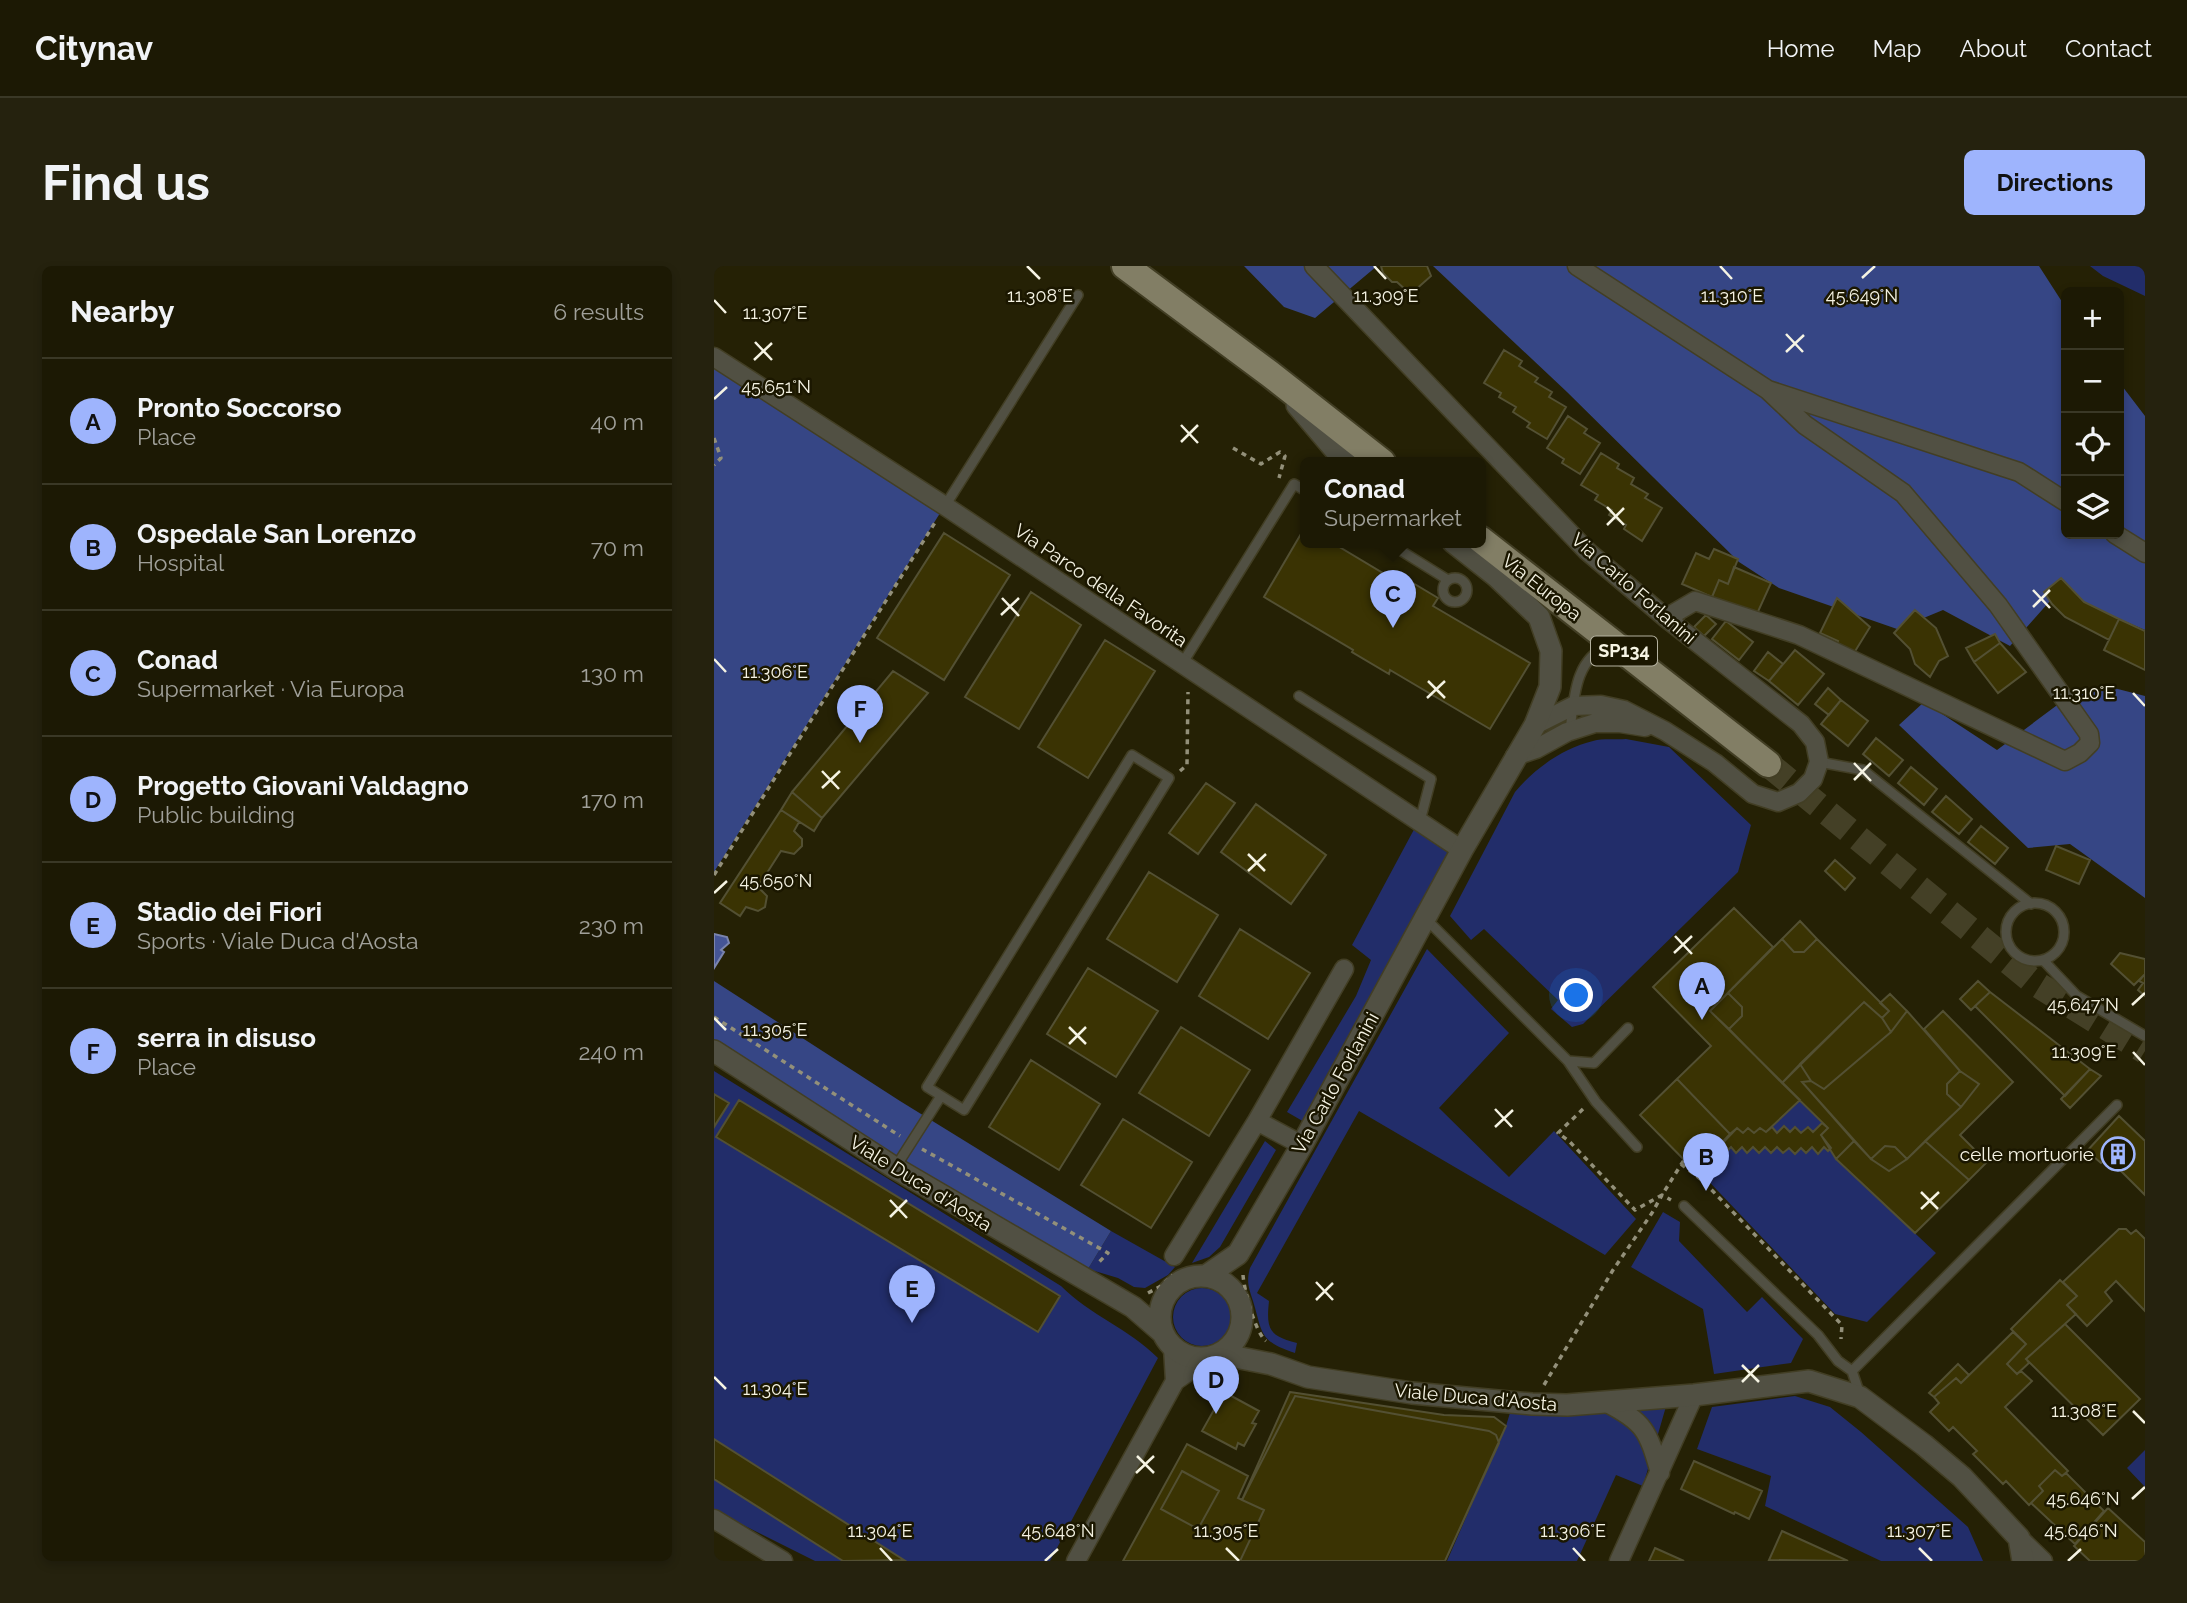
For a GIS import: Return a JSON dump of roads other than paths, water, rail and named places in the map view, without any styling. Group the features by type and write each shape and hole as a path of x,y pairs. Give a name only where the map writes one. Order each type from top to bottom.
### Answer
{"main road":[{"path":"1125,266 1376,457"},
{"name":"Via Europa","path":"1486,544 1768,764"}],"street":[{"name":"Via Carlo Forlanini","path":"1314,266 1587,551 1666,618 1801,724 1815,742 1819,762"},
{"path":"1577,266 1768,390 1805,425 1903,493 1998,605 2089,734 2090,743 2080,753 2065,761 1799,635 1695,601 1666,618"},
{"name":"Via Parco della Favorita","path":"714,357 940,513 1182,664 1462,850"},
{"path":"1270,374 1344,457"},
{"path":"1768,390 2019,472 2061,499"},
{"path":"2123,539 2145,553"},
{"name":"Via Carlo Forlanini","path":"1239,1252 1301,1145 1515,755 1535,725 1550,687 1551,651 1539,617 1496,576 1461,548"},
{"path":"1535,725 1573,706 1601,705 1624,710 1665,731 1715,763 1753,794 1778,802 1799,793 1812,779 1819,762"},
{"path":"1515,755 1536,749 1570,731 1595,723 1620,723 1665,731"},
{"path":"1178,1263 1344,969"},
{"name":"Viale Duca d'Aosta","path":"714,1051 895,1168 1136,1301 1168,1340"},
{"path":"1257,1121 1301,1145"},
{"path":"1136,1301 1151,1303 1166,1295 1183,1280 1206,1276 1239,1252"},
{"path":"1232,1290 1239,1252"},
{"path":"1076,1561 1175,1381 1230,1346 1238,1335 1242,1311 1232,1290 1225,1283 1206,1276"},
{"path":"1166,1295 1160,1314 1168,1340 1175,1381"},
{"path":"1242,1323 1270,1353"},
{"path":"1168,1340 1184,1354 1196,1358 1214,1356"},
{"name":"Viale Duca d'Aosta","path":"1214,1356 1270,1353 1308,1377 1412,1393 1532,1404 1694,1395 1809,1381 1860,1397"},
{"path":"1619,1561 1694,1395"},
{"path":"1860,1397 1962,1477 2043,1561"},
{"path":"1605,1402 1633,1416 1651,1440 1660,1474"},
{"path":"714,1519 783,1561"},
{"path":"2019,1538 2023,1561"}],"lane":[{"path":"940,513 1077,295"},
{"path":"1182,664 1294,484 1300,488"},
{"path":"1397,548 1448,580"},
{"path":"1570,731 1577,680 1586,664 1601,649 1615,644"},
{"path":"1299,696 1431,779 1419,823"},
{"path":"1132,755 1169,778 964,1110 941,1096 927,1087 1132,755"},
{"path":"1819,762 1863,770 2031,904"},
{"path":"2031,904 2039,904 2053,910 2063,923 2063,941 2052,956 2043,960 2025,960 2017,955 2007,939 2006,930 2014,913 2031,904"},
{"path":"1425,918 1568,1061 1596,1102 1637,1147"},
{"path":"2043,960 2077,996 2145,1036"},
{"path":"1568,1061 1594,1062 1628,1028"},
{"path":"895,1168 941,1096"},
{"path":"1852,1371 2116,1105"},
{"path":"1684,1206 1818,1335 1838,1361 1852,1371 1860,1397"}],"tunnel":[{"path":"1768,764 2035,983 2145,1051"}],"place":[{"name":"Conad","path":"1393,628"},
{"name":"serra in disuso","path":"860,743"},
{"name":"Pronto Soccorso","path":"1702,1020"},
{"name":"celle mortuorie","path":"2118,1154"},
{"name":"Ospedale San Lorenzo","path":"1706,1191"},
{"name":"Stadio dei Fiori","path":"912,1323"},
{"name":"Progetto Giovani Valdagno","path":"1216,1414"}]}
